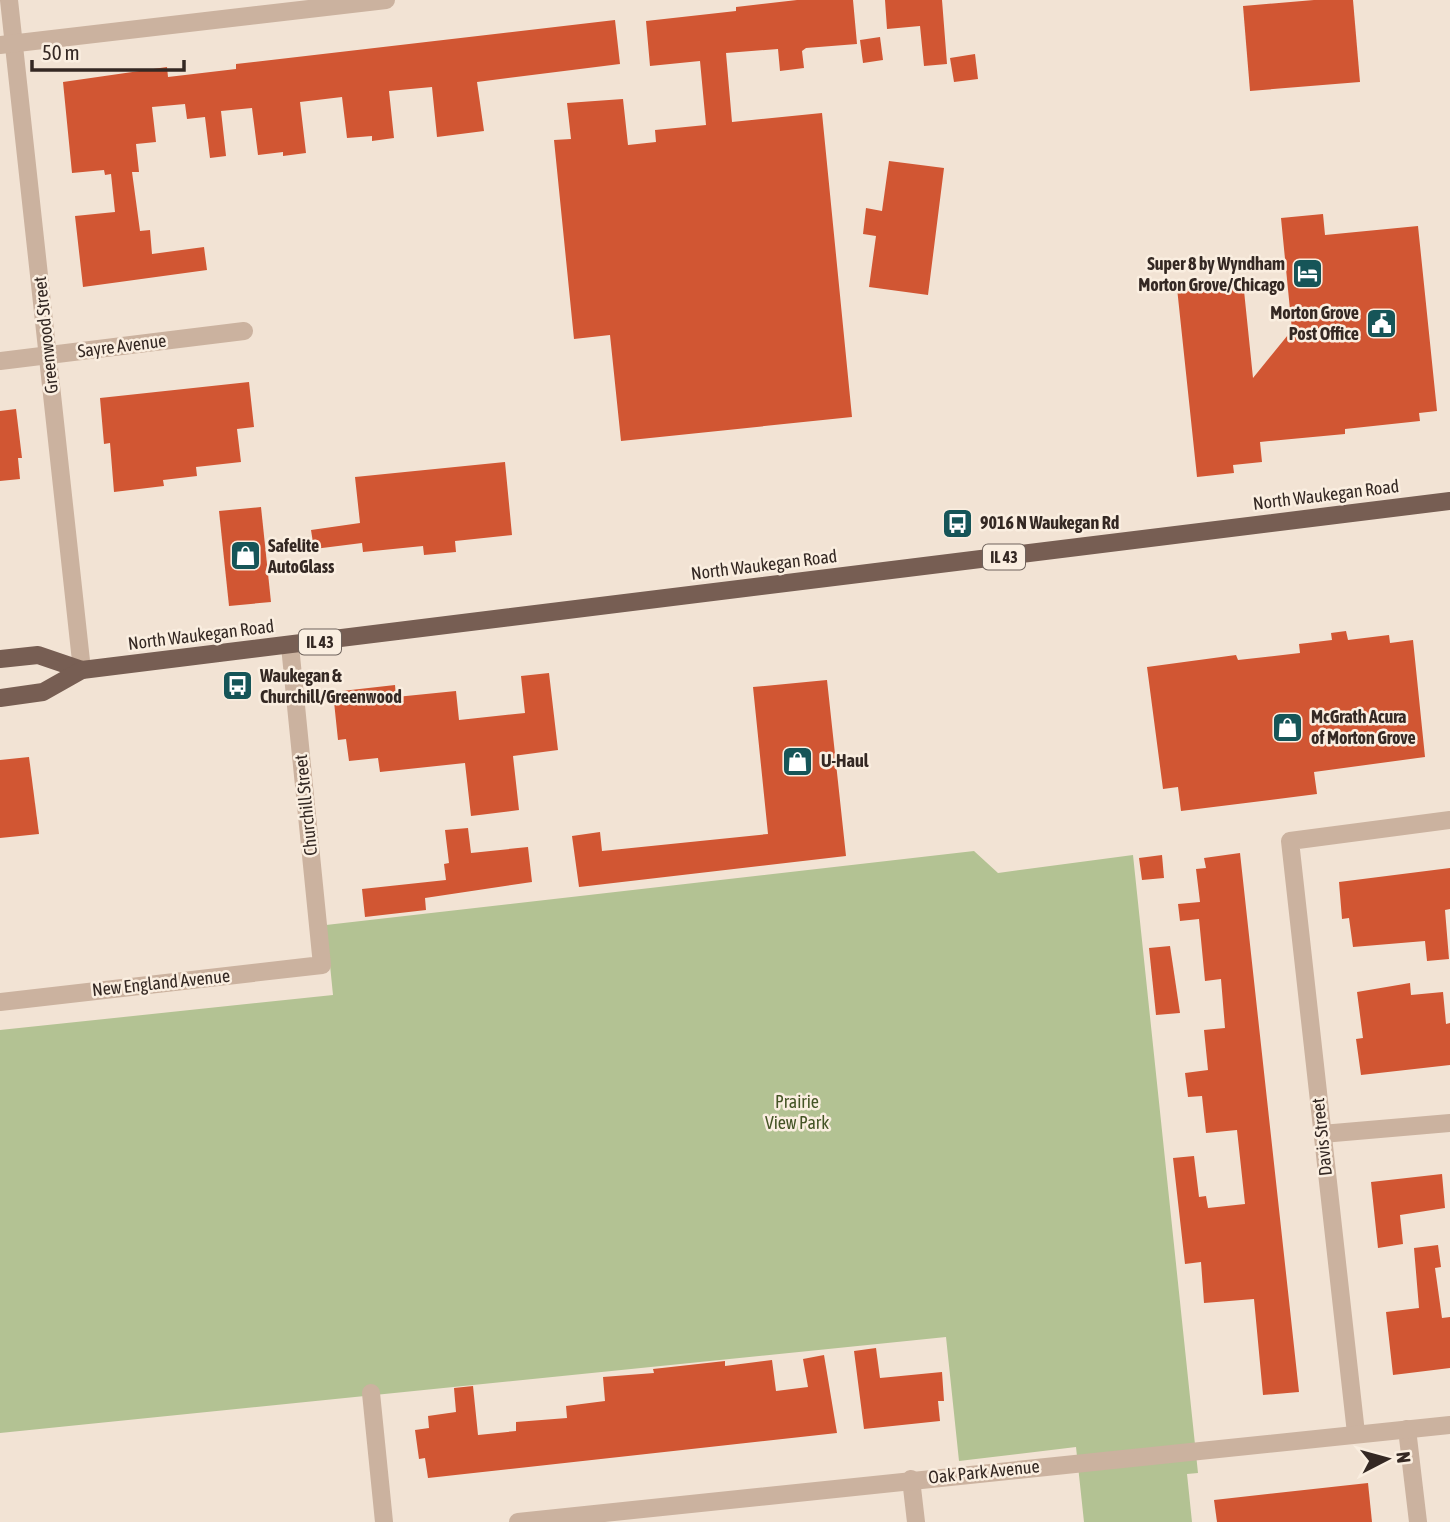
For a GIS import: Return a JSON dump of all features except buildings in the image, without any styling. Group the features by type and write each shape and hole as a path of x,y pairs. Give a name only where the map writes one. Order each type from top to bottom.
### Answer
{"main road":[{"name":"North Waukegan Road","path":"0,698 43,692 82,670 1450,501"},
{"name":"North Waukegan Road","path":"0,659 38,654 82,670"}],"street":[{"name":"Greenwood Street","path":"9,0 7,44 48,355 82,670"},
{"path":"7,44 386,0"},
{"name":"Sayre Avenue","path":"0,360 244,331"},
{"name":"Churchill Street","path":"290,646 323,965"},
{"name":"Davis Street","path":"1356,1433 1290,841 1450,820"},
{"name":"New England Avenue","path":"0,1002 323,965"},
{"path":"1322,1134 1450,1123"},
{"path":"370,1393 384,1522"},
{"name":"Oak Park Avenue","path":"518,1522 1450,1425"},
{"path":"1407,1429 1418,1522"},
{"path":"911,1479 916,1522"}],"green space":[{"name":"Prairie View Park","path":"974,851 998,873 1133,855 1198,1473 1187,1474 1192,1522 1084,1522 1076,1447 959,1461 946,1337 0,1433 0,1030 333,995 326,925"}],"place":[{"name":"Super 8 by Wyndham Morton Grove/Chicago","path":"1308,274"},
{"name":"Morton Grove Post Office","path":"1382,323"},
{"name":"9016 N Waukegan Rd","path":"957,523"},
{"name":"Safelite AutoGlass","path":"245,556"},
{"name":"Waukegan & Churchill/Greenwood","path":"237,686"},
{"name":"McGrath Acura of Morton Grove","path":"1288,727"},
{"name":"U-Haul","path":"798,761"}]}
